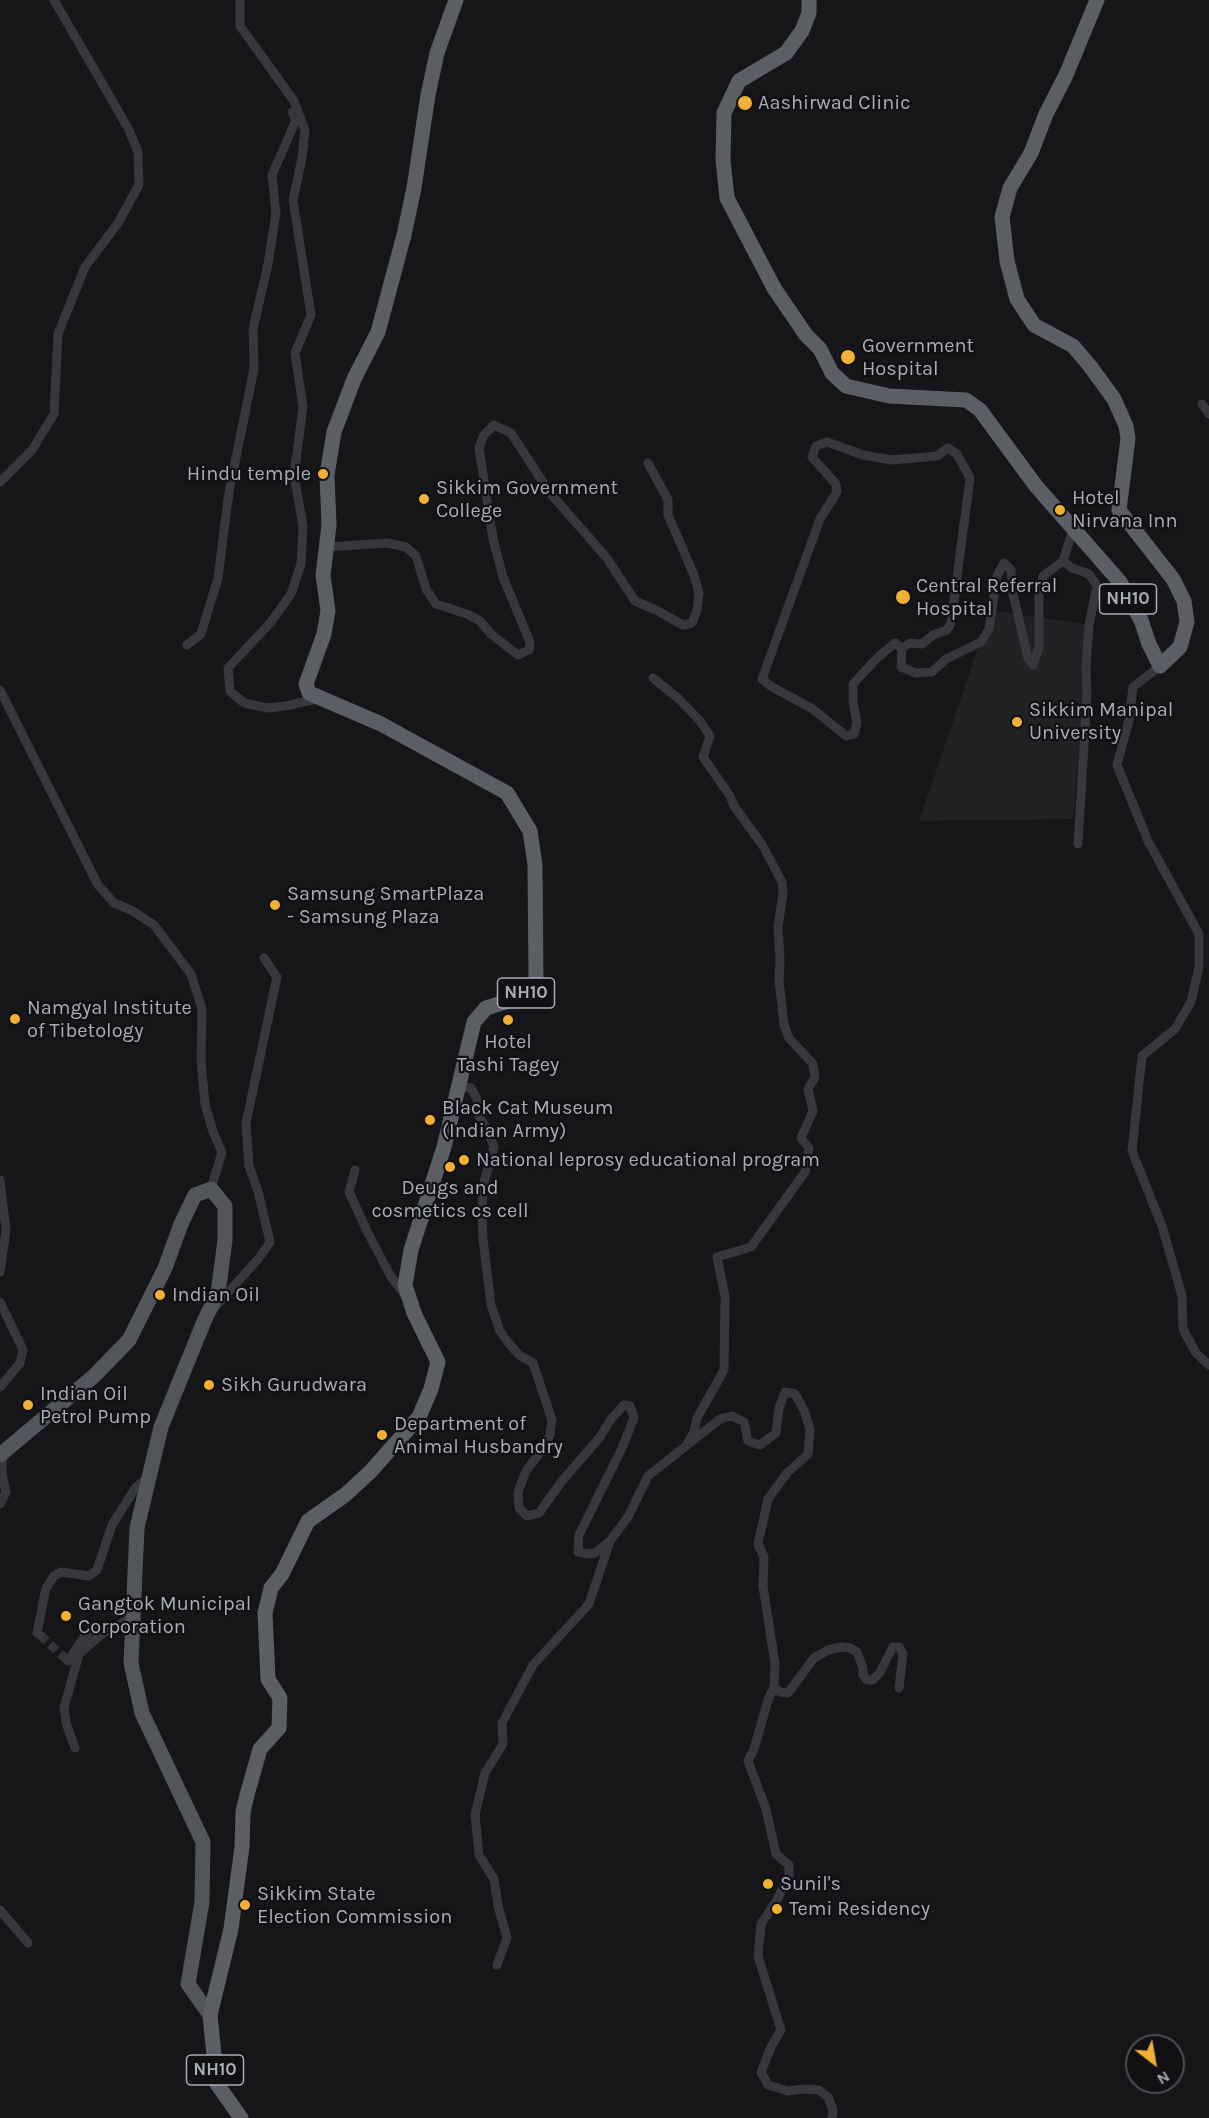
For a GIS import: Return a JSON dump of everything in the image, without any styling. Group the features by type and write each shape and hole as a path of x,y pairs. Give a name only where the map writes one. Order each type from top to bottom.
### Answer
{"highway":[{"path":"320,698 309,693 306,684 324,634 328,611 323,575 329,525 327,475 334,432 354,379 378,332 412,200 428,94 437,53 456,0"},
{"name":"NH10","path":"809,0 808,13 802,31 786,53 739,81 724,112 723,159 727,198 774,288 806,335 820,349 832,373 846,386 889,396 966,400 980,410 1036,486 1120,582 1141,620 1160,666 1180,647 1187,622 1184,601 1173,579 1119,510 1128,438 1126,426 1114,399 1073,346 1034,325 1017,299 1007,261 1002,217 1010,188 1031,153 1097,0"},
{"name":"NH10","path":"241,2118 217,2084 210,2015 231,1929 242,1847 243,1812 247,1795 260,1749 279,1728 280,1698 268,1679 265,1613 271,1588 282,1575 308,1521 345,1495 370,1472 419,1417 431,1389 438,1362 411,1304 405,1285 411,1250 444,1147 474,1022 486,1008 530,992 536,981 535,865 530,831 507,793 381,724 320,698"}],"main road":[{"path":"1,1453 94,1376 129,1340 165,1268 181,1224 195,1195 211,1189 225,1206 225,1240 218,1293 205,1318 161,1427 149,1477 137,1528 131,1662 142,1713 203,1842 202,1902 188,1984 210,2015"}],"street":[{"path":"0,482 32,450 54,414 58,334 85,267 118,223 139,185 138,152 128,128 54,0"},
{"path":"240,0 240,26 294,101 305,130 293,200 311,315 294,353 303,407 294,475 303,526 301,564 291,594 272,622 228,668 230,691 244,704 268,708 320,698"},
{"path":"187,645 201,634 218,578 229,492 254,369 253,329 268,264 276,213 272,175 296,120 273,69"},
{"path":"1202,404 1209,414"},
{"path":"327,547 387,543 406,547 416,556 426,589 436,603 480,621 491,634 518,655 529,650 530,642 502,577 493,538 479,447 484,435 494,425 511,433 550,493 606,557 635,601 683,626 692,622 699,593 694,574 668,515 668,500 648,463"},
{"path":"827,442 863,455 892,460 937,456 948,448 957,454 970,478 951,623 947,630 933,635 922,644 910,643 902,648 895,643 877,658 854,684 857,723 854,734 846,736 813,709 772,687 762,679 820,519 837,492 836,484 812,457 816,447 827,442"},
{"path":"902,648 901,667 916,673 932,672 946,659 981,642 989,630 997,576 1004,563 1011,570 1013,594 1028,658 1034,664 1039,647 1039,595 1043,576 1063,561 1073,529"},
{"path":"1063,561 1072,568 1089,574 1096,586 1089,626 1086,667 1078,844"},
{"path":"1160,666 1133,687 1129,720 1117,765 1148,841 1199,934 1199,967 1191,1002 1175,1029 1142,1056 1132,1151 1165,1236 1182,1296 1183,1329 1196,1353 1209,1365"},
{"path":"653,678 679,699 710,736 703,757 763,846 782,882 783,893 778,927 779,980 784,1025 789,1038 813,1064 815,1077 808,1089 813,1111 801,1138 809,1148 805,1172 751,1247 717,1257 725,1296 724,1370 697,1418 694,1432 685,1447"},
{"path":"0,690 98,885 114,903 134,911 154,925 191,974 202,1009 201,1061 205,1104 222,1152 211,1189"},
{"path":"205,1318 259,1258 270,1242 258,1191 249,1166 246,1123 277,977 264,958"},
{"path":"459,1086 471,1088 477,1099 478,1116 487,1129 494,1147 483,1186 482,1215 491,1305 503,1336 519,1355 533,1363 552,1420 550,1435 526,1471 518,1492 519,1508 527,1516 540,1513 562,1481 624,1405 630,1406 634,1418 622,1448 579,1535 578,1552 595,1553 610,1541 628,1517 648,1476 720,1419 732,1416 744,1422 748,1441 760,1445 776,1433 779,1408 785,1392 795,1394 804,1410 810,1430 808,1454 788,1473 768,1499 758,1544 764,1557 763,1586 776,1664 774,1687 748,1761 766,1809 776,1854 789,1866 789,1875 777,1900 761,1924 758,1956 781,2030 761,2072 768,2085 788,2091 819,2090 828,2097 832,2118"},
{"path":"355,1170 349,1192 390,1275 411,1304"},
{"path":"0,1180 6,1230 0,1272"},
{"path":"0,1302 23,1350 20,1363 0,1387"},
{"path":"0,1504 6,1492 1,1453"},
{"path":"39,1635 37,1633 46,1588 54,1576 61,1572 89,1576 97,1570 112,1525 136,1487 149,1477"},
{"path":"497,1965 507,1938 498,1906 494,1879 479,1855 476,1815 485,1773 502,1744 502,1723 533,1665 589,1604 610,1541"},
{"path":"75,1748 66,1723 64,1708 79,1654 102,1634 133,1617"},
{"path":"68,1661 84,1638 93,1630 102,1634"},
{"path":"774,1687 780,1692 788,1693 814,1658 828,1650 841,1647 857,1652 863,1675 867,1680 873,1680 880,1672 893,1647 899,1647 903,1654 899,1688"},
{"path":"0,1910 28,1942"}],"shaded area":[{"name":"Sikkim Manipal University","path":"991,610 1089,625 1073,819 919,821"}],"tunnel":[{"path":"40,1635 68,1661"}],"place":[{"name":"Aashirwad Clinic","path":"745,103"},
{"name":"Government Hospital","path":"848,357"},
{"name":"Hindu temple","path":"323,474"},
{"name":"Sikkim Government College","path":"424,499"},
{"name":"Hotel Nirvana Inn","path":"1060,510"},
{"name":"Central Referral Hospital","path":"903,597"},
{"name":"Sikkim Manipal University","path":"1017,722"},
{"name":"Samsung SmartPlaza - Samsung Plaza","path":"275,905"},
{"name":"Namgyal Institute of Tibetology","path":"15,1019"},
{"name":"Hotel Tashi Tagey","path":"508,1020"},
{"name":"Black Cat Museum (Indian Army)","path":"430,1120"},
{"name":"National leprosy educational program","path":"464,1160"},
{"name":"Deugs and cosmetics cs cell","path":"450,1167"},
{"name":"Indian Oil","path":"160,1295"},
{"name":"Sikh Gurudwara","path":"209,1385"},
{"name":"Indian Oil Petrol Pump","path":"28,1405"},
{"name":"Department of Animal Husbandry","path":"382,1435"},
{"name":"Gangtok Municipal Corporation","path":"66,1616"},
{"name":"Sunil's","path":"768,1884"},
{"name":"Sikkim State Election Commission","path":"245,1905"},
{"name":"Temi Residency","path":"777,1909"}]}
